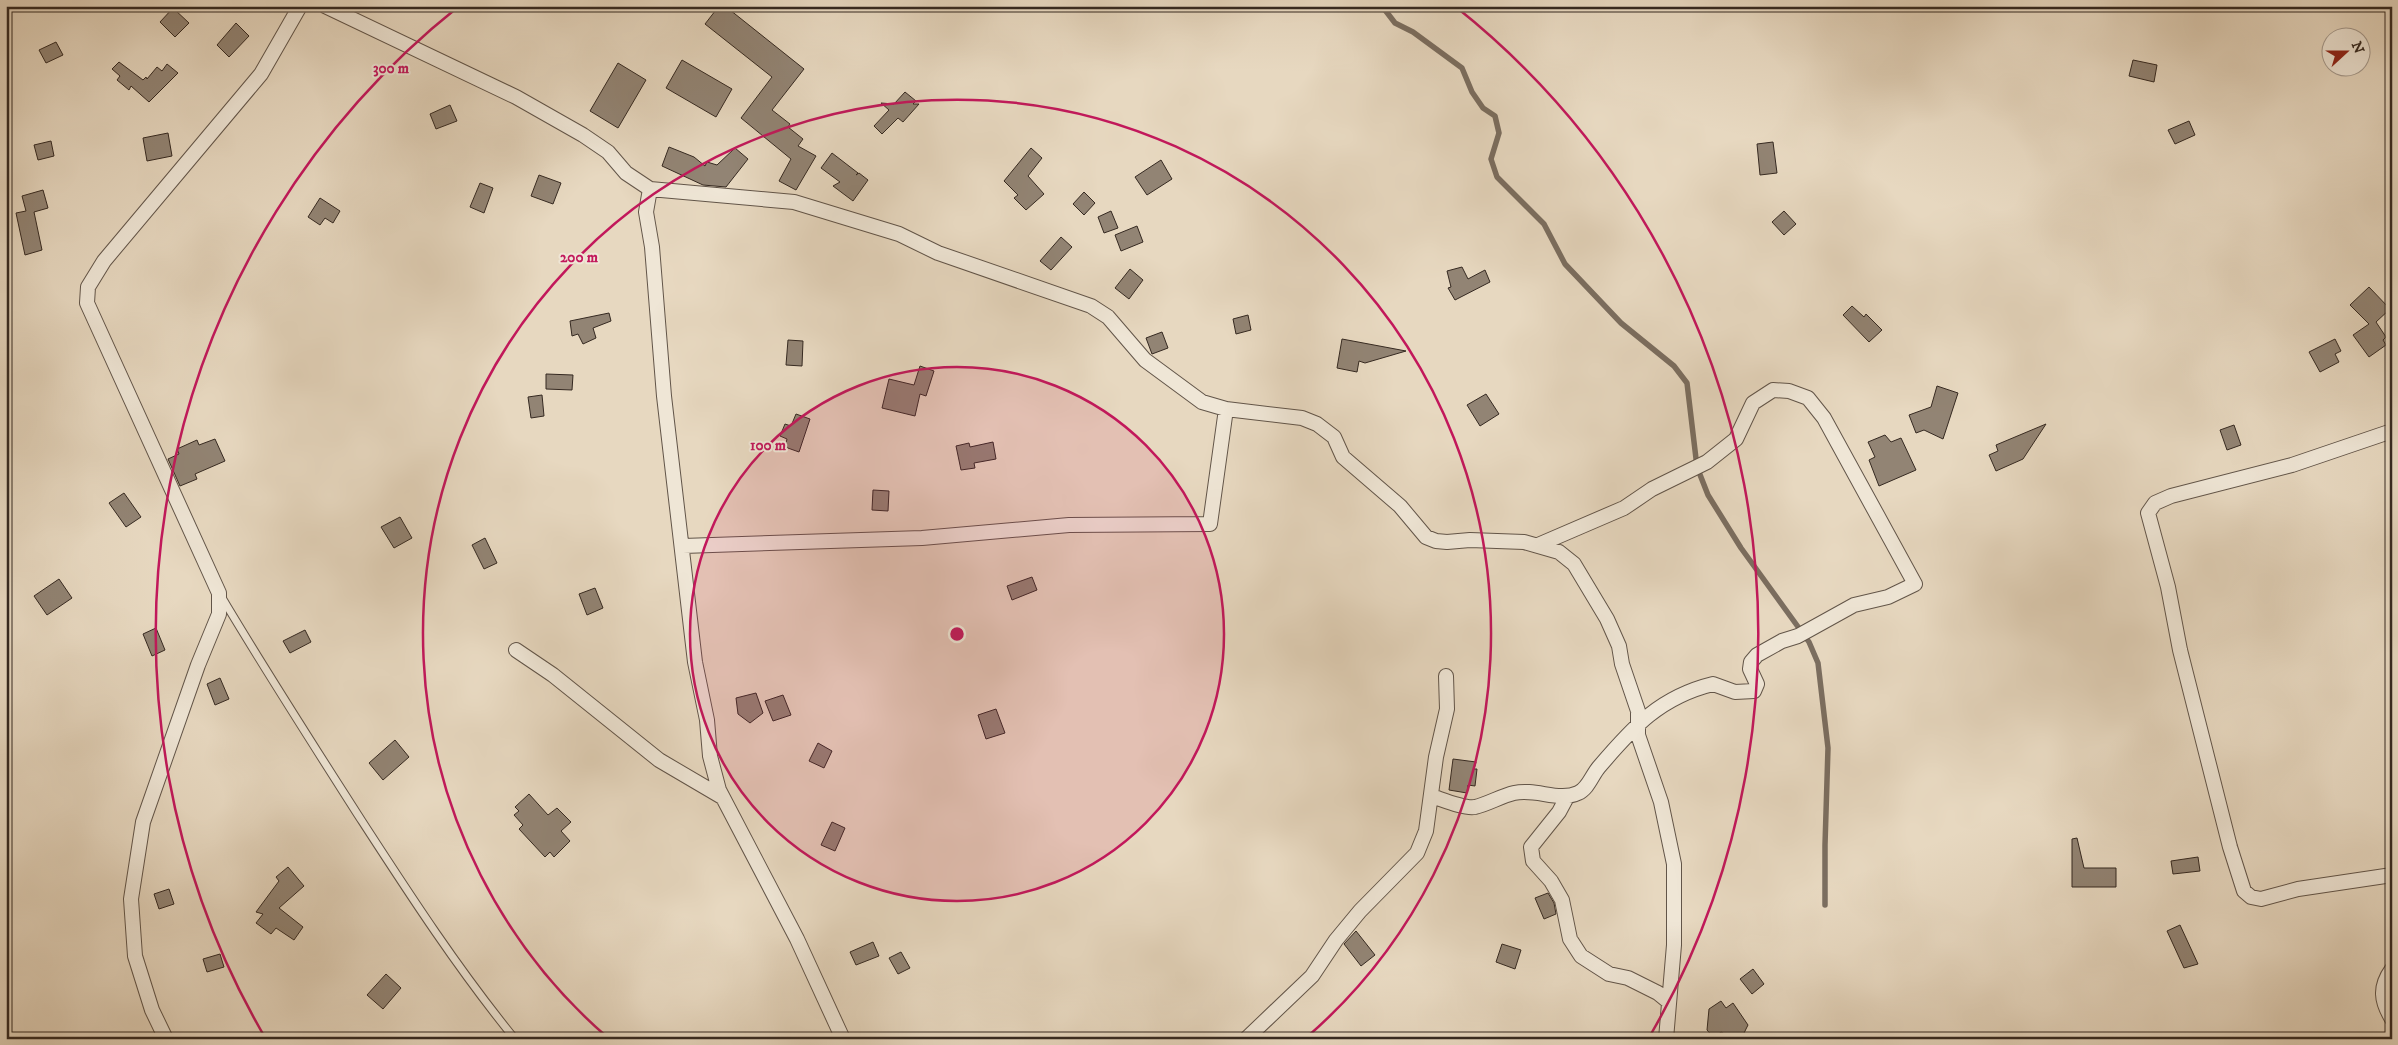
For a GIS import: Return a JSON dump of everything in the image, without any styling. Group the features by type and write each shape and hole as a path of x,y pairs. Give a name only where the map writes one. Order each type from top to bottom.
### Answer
{"street":[{"path":"166,1039 152,1010 135,956 131,899 143,822 198,664 219,614 219,593 87,303 88,287 104,261 261,74 300,6"},
{"path":"325,6 516,97 583,135 608,152 626,173 650,189 794,202 899,234 938,253 1070,297 1091,306 1108,317 1145,360 1202,402 1226,409 1302,418 1317,424 1334,437 1343,457 1400,506 1426,537 1447,542 1470,540 1538,545 1559,552 1574,564 1607,618 1619,646 1622,664 1638,711 1638,734 1661,802 1674,864 1675,919 1666,1039"},
{"path":"650,189 646,212 652,248 664,396 683,546 695,662 707,720 710,756 722,796 797,939 844,1039"},
{"path":"1430,796 1473,808 1516,792 1539,791 1567,797 1580,793 1594,773 1638,722 1666,702 1699,687 1714,684 1735,692 1754,691 1757,684 1750,669 1751,662 1757,655 1782,641 1798,636 1854,605 1888,597 1915,584 1824,418 1808,398 1789,391 1773,390 1753,403 1736,440 1707,462 1652,489 1624,508 1538,545"},
{"path":"683,546 922,538 1069,525 1210,524 1226,409"},
{"path":"2392,431 2292,465 2171,496 2154,502 2150,506 2148,513 2168,587 2180,650 2230,847 2244,891 2251,897 2261,899 2298,889 2392,875"},
{"path":"516,650 553,675 659,760 722,796"},
{"path":"1246,1039 1312,976 1336,940 1360,911 1417,853 1426,831 1436,757 1447,709 1446,676"},
{"path":"1567,797 1559,812 1531,847 1532,861 1551,881 1562,900 1570,939 1581,956 1609,974 1628,978 1658,993 1669,1002"},
{"path":"2392,969 2381,989 2384,1004 2392,1019"}],"lane":[{"path":"219,593 273,683 411,897 472,986 515,1039"}],"building":[{"path":"719,6 725,6 804,69 772,110 790,124 788,127 803,139 798,146 816,156 796,190 779,181 791,159 741,118 772,77 705,24"},
{"path":"173,8 189,23 175,37 160,22"},
{"path":"236,23 249,36 229,57 217,45"},
{"path":"56,42 63,55 46,63 39,50"},
{"path":"682,60 732,89 716,117 666,88"},
{"path":"2133,60 2157,65 2154,82 2129,76"},
{"path":"119,62 143,80 146,77 147,79 157,67 162,71 167,64 178,73 149,102 131,86 129,90 117,80 120,76 112,69"},
{"path":"618,63 646,80 618,128 590,111"},
{"path":"905,92 916,101 913,104 919,104 903,122 898,118 882,134 874,126 889,110 881,103 894,104"},
{"path":"450,105 457,121 436,129 430,114"},
{"path":"2189,121 2195,135 2175,144 2168,130"},
{"path":"168,133 172,156 147,161 143,138"},
{"path":"51,141 54,156 38,160 34,145"},
{"path":"1773,142 1777,173 1760,175 1757,144"},
{"path":"669,147 694,157 705,166 707,162 717,165 735,148 748,159 726,187 703,185 662,166"},
{"path":"1031,148 1042,158 1028,176 1044,194 1026,210 1014,198 1018,195 1004,181"},
{"path":"832,153 858,173 856,175 859,173 868,180 853,201 833,186 840,182 821,168"},
{"path":"1161,160 1172,179 1147,195 1135,177"},
{"path":"539,175 561,183 553,204 531,196"},
{"path":"480,183 493,188 484,213 470,207"},
{"path":"43,190 48,208 34,212 42,250 25,255 16,213 26,211 22,196"},
{"path":"1084,192 1095,203 1084,215 1073,204"},
{"path":"320,198 340,211 333,223 325,218 320,225 308,217"},
{"path":"1111,211 1118,228 1104,233 1098,217"},
{"path":"1784,211 1796,224 1784,235 1772,222"},
{"path":"1137,226 1143,242 1121,251 1115,235"},
{"path":"1061,237 1072,247 1051,270 1040,261"},
{"path":"1462,267 1468,279 1485,270 1490,282 1455,300 1448,288 1451,287 1447,271"},
{"path":"1130,269 1143,280 1129,299 1115,288"},
{"path":"2369,287 2390,309 2376,322 2386,337 2383,340 2386,345 2369,357 2353,335 2369,324 2350,305"},
{"path":"1852,306 1864,317 1866,314 1882,330 1869,342 1843,315"},
{"path":"609,313 611,321 593,328 596,338 583,344 578,334 572,336 570,321"},
{"path":"1248,315 1251,330 1236,334 1233,319"},
{"path":"1162,332 1168,348 1152,354 1146,338"},
{"path":"1342,339 1406,351 1365,363 1359,361 1357,372 1337,368"},
{"path":"2335,339 2341,351 2335,354 2339,362 2320,372 2309,352"},
{"path":"788,340 803,341 802,366 786,365"},
{"path":"920,366 934,371 926,396 920,394 915,416 882,408 889,379 914,385"},
{"path":"546,374 573,375 572,390 546,389"},
{"path":"1937,386 1958,393 1943,439 1924,430 1916,433 1909,415 1931,407"},
{"path":"1486,394 1499,414 1480,426 1467,405"},
{"path":"542,395 544,416 531,418 528,397"},
{"path":"796,414 810,419 799,452 785,447 787,439 780,436 785,424 791,426"},
{"path":"2046,424 2023,459 1996,471 1989,455 1998,451 1996,445"},
{"path":"2234,425 2241,445 2227,450 2220,430"},
{"path":"1885,435 1891,442 1901,438 1916,470 1879,486 1869,460 1875,457 1868,442"},
{"path":"215,439 225,461 195,474 197,479 180,486 168,459 179,454 177,449 197,440 199,445"},
{"path":"993,442 996,459 974,463 975,468 961,470 956,446 969,443 970,447"},
{"path":"873,490 889,491 888,511 872,510"},
{"path":"124,493 141,517 126,527 109,503"},
{"path":"400,517 412,538 394,548 381,527"},
{"path":"485,538 497,563 484,569 472,545"},
{"path":"1032,577 1037,590 1012,600 1007,586"},
{"path":"59,579 72,598 47,615 34,596"},
{"path":"595,588 603,608 587,615 579,594"},
{"path":"156,628 165,650 152,656 143,634"},
{"path":"305,630 311,642 290,653 283,641"},
{"path":"220,678 229,699 215,705 207,684"},
{"path":"756,693 763,713 750,723 738,714 736,698"},
{"path":"783,695 791,715 773,721 765,701"},
{"path":"996,709 1005,733 986,739 978,715"},
{"path":"395,740 409,757 383,780 369,763"},
{"path":"818,743 832,751 824,768 809,761"},
{"path":"1453,759 1476,762 1474,769 1477,769 1475,786 1468,785 1467,793 1449,790"},
{"path":"529,794 548,815 557,808 571,822 561,831 570,841 554,857 550,852 545,857 519,829 523,825 514,815 519,811 515,807"},
{"path":"832,822 845,828 835,851 821,845"},
{"path":"2077,838 2084,868 2116,868 2116,887 2072,887 2072,839"},
{"path":"2198,857 2200,871 2173,874 2171,861"},
{"path":"288,867 304,886 279,908 303,927 294,940 276,928 271,934 256,923 263,914 256,912 279,881 276,877"},
{"path":"169,889 174,904 159,909 154,894"},
{"path":"1548,893 1554,903 1556,914 1544,919 1535,898"},
{"path":"2180,925 2198,964 2184,968 2167,931"},
{"path":"1356,931 1375,955 1361,966 1344,944"},
{"path":"873,942 879,956 856,965 850,952"},
{"path":"1502,944 1521,950 1515,969 1496,962"},
{"path":"901,952 910,968 898,974 889,958"},
{"path":"220,954 224,967 207,972 203,959"},
{"path":"1753,969 1764,984 1752,994 1740,979"},
{"path":"386,974 401,988 383,1009 367,995"},
{"path":"1721,1001 1726,1008 1733,1003 1748,1025 1741,1039 1733,1039 1721,1032 1714,1038 1707,1030 1709,1009"}],"waterway":[{"path":"1382,6 1395,23 1413,32 1462,68 1472,92 1483,108 1495,116 1499,133 1491,159 1497,177 1544,224 1565,264 1621,323 1674,366 1687,383 1697,467 1708,495 1741,548 1809,642 1818,663 1828,748 1825,905"}]}
